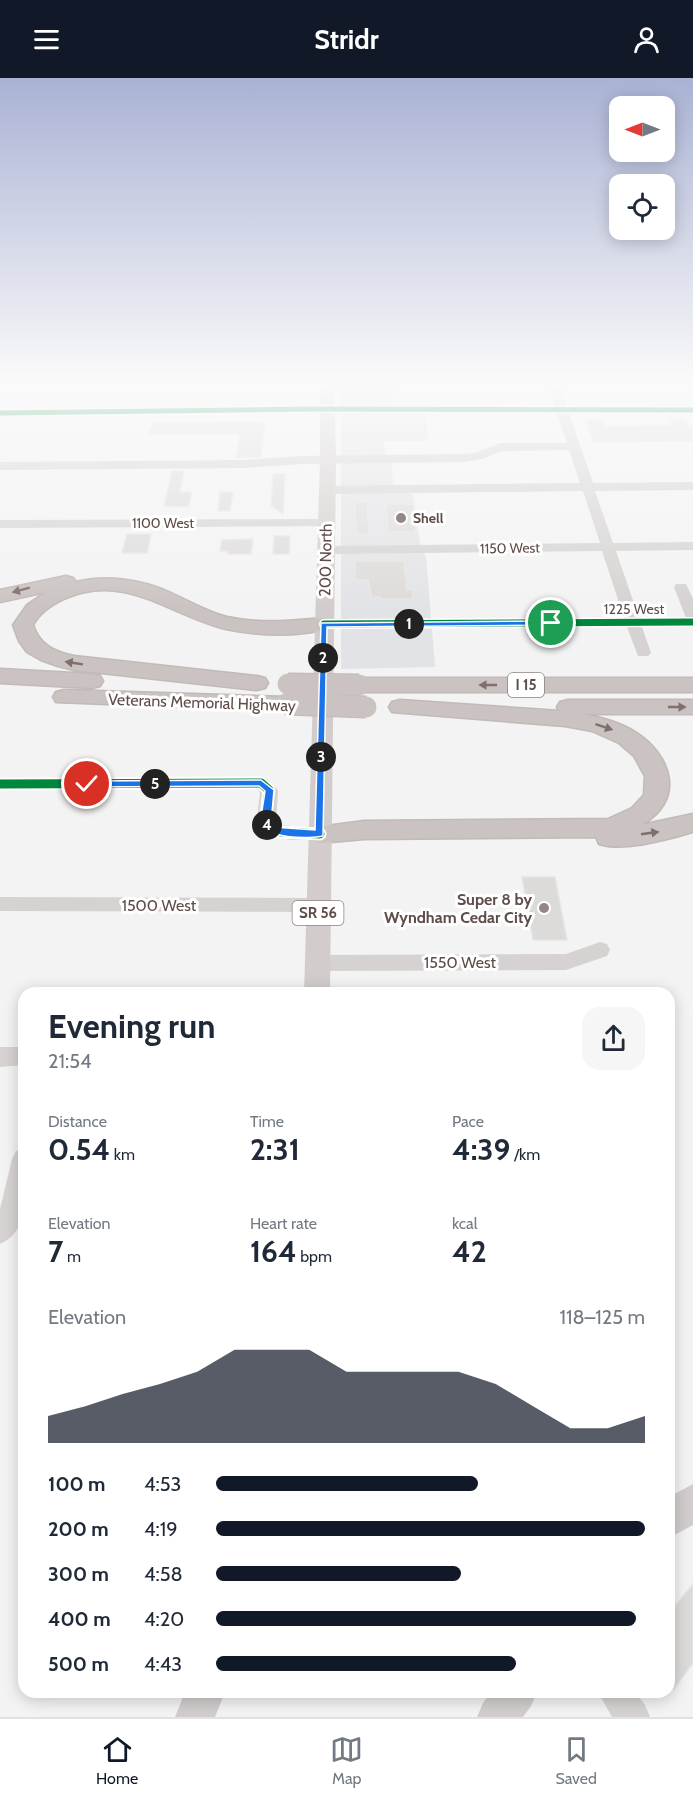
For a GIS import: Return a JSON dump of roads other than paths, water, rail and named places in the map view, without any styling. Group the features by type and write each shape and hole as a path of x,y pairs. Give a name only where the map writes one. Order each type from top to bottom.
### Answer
{"highway":[{"path":"0,596 53,583 87,579 134,582 161,588 229,616 292,619 324,624"},
{"path":"257,683 54,659 30,643 23,625 27,616 42,602 68,590 97,586 141,589 212,618 240,626 297,627 324,624"},
{"name":"Veterans Memorial Highway","path":"0,676 120,682 257,683 287,694 366,707 693,708"},
{"name":"Veterans Memorial Highway","path":"0,694 287,694 359,685 693,685"},
{"path":"320,834 364,830 609,828 637,817 646,810 657,792 658,779 653,765 644,752 622,735 599,725 545,718 400,707"},
{"path":"320,834 365,842 585,839 653,834 693,823"}],"main road":[{"name":"200 North","path":"317,987 328,456"},
{"path":"675,1516 693,1502"},
{"path":"195,1717 203,1698"},
{"path":"497,1717 512,1698"}],"street":[{"path":"0,466 244,464 474,456"},
{"path":"578,456 643,653"},
{"path":"327,490 693,486"},
{"name":"1100 West","path":"0,524 326,523"},
{"name":"1150 West","path":"326,550 693,546"},
{"path":"681,587 693,617"},
{"name":"1225 West","path":"324,624 693,622"},
{"path":"0,784 261,783 269,790 267,825 270,830 320,834"},
{"name":"1500 West","path":"0,904 318,905"},
{"name":"1550 West","path":"317,963 566,962 600,951"},
{"path":"0,1057 18,1056"},
{"path":"11,1223 18,1189"},
{"path":"619,1698 633,1717"}],"place":[{"name":"Shell","path":"401,518"},
{"name":"Super 8 by Wyndham Cedar City","path":"544,908"}]}
